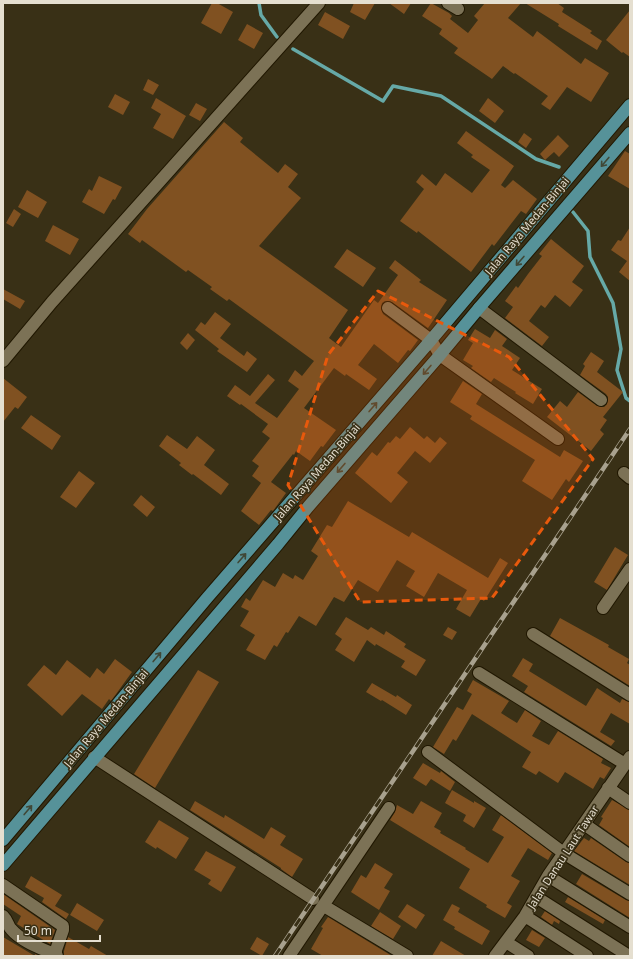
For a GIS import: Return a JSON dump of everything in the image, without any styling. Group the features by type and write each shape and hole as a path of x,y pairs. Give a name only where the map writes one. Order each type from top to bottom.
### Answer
{"main road":[{"name":"Jalan Raya Medan-Binjai","path":"3,840 207,598 431,340 630,105"},
{"name":"Jalan Raya Medan-Binjai","path":"3,865 308,507 630,133"}],"street":[{"path":"3,361 52,302 319,3"},
{"path":"388,308 431,340 440,355 558,439"},
{"path":"479,308 601,400"},
{"path":"603,608 630,569"},
{"path":"533,634 630,695"},
{"path":"479,673 627,760"},
{"path":"428,752 565,854 630,894"},
{"path":"94,757 313,899"},
{"name":"Jalan Danau Laut Tawar","path":"495,956 525,916 548,876 565,854 627,760"},
{"path":"608,788 630,803"},
{"path":"289,956 389,808"},
{"path":"584,824 630,856"},
{"path":"548,876 630,927"},
{"path":"3,885 63,926 56,950 56,956 18,936 10,928 8,921 3,916"},
{"path":"536,897 629,956"},
{"path":"324,906 407,956"},
{"path":"525,916 587,956"},
{"path":"506,942 528,956"}],"highlighted area":[{"path":"378,291 509,357 593,459 492,598 360,602 288,485 328,355"}],"building":[{"path":"212,3 217,3 233,12 221,34 201,23"},
{"path":"354,3 375,3 365,20 350,12"},
{"path":"389,3 411,3 404,14"},
{"path":"431,3 449,13 452,16 450,19 468,33 478,20 474,16 485,3 521,3 508,18 533,37 537,31 581,64 585,58 609,73 591,102 567,87 550,110 541,104 548,96 515,73 514,74 503,66 492,79 454,53 458,48 439,34 442,29 422,16"},
{"path":"525,3 557,3 564,8 562,12 592,31 590,33 602,41 597,50 558,26 559,24"},
{"path":"630,10 630,57 623,52 622,53 606,40"},
{"path":"325,12 350,26 343,39 318,25"},
{"path":"247,24 263,33 254,49 238,40"},
{"path":"148,79 159,85 153,95 143,90"},
{"path":"115,94 130,102 123,115 108,107"},
{"path":"156,98 186,116 173,139 153,128 161,114 151,108"},
{"path":"488,98 504,111 495,123 479,111"},
{"path":"196,103 207,109 200,121 189,115"},
{"path":"224,122 243,138 240,142 278,173 285,164 298,174 288,187 301,198 259,246 348,310 329,338 341,347 374,300 378,303 398,275 389,268 395,260 421,280 419,282 447,300 428,328 392,302 385,301 382,303 381,308 383,314 418,340 398,363 374,344 358,365 377,379 369,390 346,374 345,376 334,368 304,408 336,430 323,447 321,446 310,461 296,451 294,455 293,454 271,482 286,493 273,511 271,510 259,525 241,511 261,483 252,476 259,466 252,461 270,438 262,432 268,424 241,404 240,405 227,396 235,385 250,396 268,374 275,380 255,403 277,418 299,389 288,381 295,370 302,376 314,361 229,299 227,301 210,289 212,287 188,270 186,272 142,240 140,243 128,234 147,209"},
{"path":"466,131 514,166 501,185 505,188 513,180 537,199 526,214 521,211 494,246 492,244 471,272 418,231 417,233 400,221 424,189 416,182 422,174 436,186 445,173 472,193 490,170 471,157 473,155 457,143"},
{"path":"524,133 532,139 526,148 518,142"},
{"path":"558,135 569,146 559,157 554,152 545,160 540,154"},
{"path":"625,151 630,154 630,189 608,176"},
{"path":"99,176 122,187 115,200 113,199 104,214 82,202 89,189 92,191"},
{"path":"27,190 47,202 38,218 18,207"},
{"path":"14,209 21,214 13,227 6,223"},
{"path":"53,225 79,239 70,255 45,241"},
{"path":"630,227 630,281 619,272 627,261 611,250 618,240 621,241"},
{"path":"551,239 584,266 572,282 583,290 570,307 555,295 545,308 541,305 529,321 549,337 542,346 505,318 513,307 505,301 516,286 518,288 542,256 539,254"},
{"path":"347,249 376,268 363,287 334,267"},
{"path":"3,289 25,301 20,309 3,299"},
{"path":"215,312 231,324 220,338 244,356 247,351 257,359 247,372 217,351 219,349 195,330 201,322 205,325"},
{"path":"475,329 490,338 495,330 507,339 502,346 520,358 512,370 542,389 533,404 494,378 491,382 471,368 473,366 463,360 473,343 468,340"},
{"path":"188,333 195,340 187,350 180,343"},
{"path":"591,352 604,361 597,372 623,392 603,417 607,420 600,430 604,434 591,451 547,417 560,401 567,407 578,392 597,406 604,407 607,404 608,397 606,394 580,375 585,366 583,364"},
{"path":"3,378 27,397 18,409 15,407 3,422"},
{"path":"463,381 482,394 476,404 560,457 564,450 583,461 569,482 566,479 552,500 522,481 535,460 470,419 472,416 450,402"},
{"path":"31,415 61,436 52,450 21,428"},
{"path":"410,427 424,439 427,436 435,443 440,437 447,443 430,463 415,451 397,473 408,482 391,503 355,473 372,452 377,456 388,442 390,443 396,436 400,439"},
{"path":"167,435 187,449 197,436 215,450 204,465 229,484 221,495 179,465 181,463 159,446"},
{"path":"79,471 95,483 76,508 60,497"},
{"path":"141,495 155,507 147,517 133,505"},
{"path":"348,501 409,537 412,532 488,578 500,558 508,563 484,601 481,599 470,617 456,609 467,590 438,573 424,597 406,586 415,571 397,560 378,592 358,580 344,602 334,597 316,626 299,616 288,633 286,632 277,647 274,645 265,660 246,650 255,635 240,626 249,611 241,607 246,598 250,601 263,580 275,587 283,573 293,579 295,575 303,580 318,556 311,551 327,525 332,527"},
{"path":"615,547 628,555 607,590 594,582"},
{"path":"346,617 368,630 371,627 384,635 386,631 406,644 404,647 426,660 416,676 401,667 405,661 376,644 375,646 367,640 354,662 335,650 342,639 335,634"},
{"path":"560,618 609,645 608,647 629,659 627,663 630,665 630,686 550,636"},
{"path":"448,627 457,632 452,640 443,635"},
{"path":"523,658 533,664 529,671 586,706 597,688 620,703 622,699 630,702 630,724 611,713 600,732 615,741 611,746 524,692 528,686 512,676"},
{"path":"115,659 132,672 111,701 109,699 102,709 82,694 62,716 27,685 44,665 56,675 67,660 90,678 97,668 104,674"},
{"path":"198,670 219,682 155,788 134,774"},
{"path":"473,680 509,701 501,713 517,723 525,710 541,721 532,736 549,745 558,731 603,759 601,763 611,768 604,779 600,777 593,789 565,772 558,783 539,771 536,775 522,767 531,752 472,714 456,741 453,739 444,754 433,747 457,707 463,710 472,694 467,691"},
{"path":"372,683 396,697 397,695 412,705 406,715 366,692"},
{"path":"423,763 440,773 441,771 455,782 450,791 431,779 426,786 413,778"},
{"path":"452,790 486,808 474,828 463,821 466,815 445,803"},
{"path":"612,800 630,810 630,847 599,825 603,818 601,817"},
{"path":"195,801 224,818 225,815 264,839 271,827 286,836 280,845 303,859 292,877 281,868 190,810"},
{"path":"421,801 442,813 434,827 441,831 440,833 488,863 504,837 492,830 501,815 552,853 548,860 528,848 511,876 520,881 507,903 512,906 505,918 459,888 470,869 390,820 397,805 413,814"},
{"path":"159,820 189,838 176,859 157,847 156,849 145,842"},
{"path":"584,838 589,841 591,838 626,862 630,863 630,885 574,851"},
{"path":"206,851 236,867 221,892 208,884 211,880 194,870"},
{"path":"375,863 393,874 384,888 390,891 379,910 351,892 361,875 366,878"},
{"path":"582,874 630,901 630,918 576,884"},
{"path":"31,876 62,895 55,906 69,914 66,919 42,902 44,898 25,887"},
{"path":"3,894 55,930 50,944 17,924 21,916 3,904"},
{"path":"568,897 605,920 603,924 565,902"},
{"path":"77,903 104,920 97,931 70,915"},
{"path":"407,904 425,915 416,929 398,917"},
{"path":"452,904 460,908 458,912 490,931 482,945 454,929 455,927 443,920"},
{"path":"545,911 560,921 559,924 554,921 552,925 541,917"},
{"path":"380,912 401,926 393,939 371,926"},
{"path":"328,917 392,956 323,956 311,949 323,928 321,927"},
{"path":"532,930 545,938 539,947 526,940"},
{"path":"3,937 35,956 3,956"},
{"path":"68,937 89,949 91,946 108,956 64,956"},
{"path":"257,937 269,944 262,956 250,949"},
{"path":"441,941 466,956 432,956"}],"waterway":[{"path":"259,3 261,15 277,37"},
{"path":"293,49 383,101 393,86 441,96 536,159 559,167"},
{"path":"573,212 588,231 590,257 613,303 621,349 617,370 626,398 630,401"}],"railway":[{"path":"275,956 630,429"}]}
